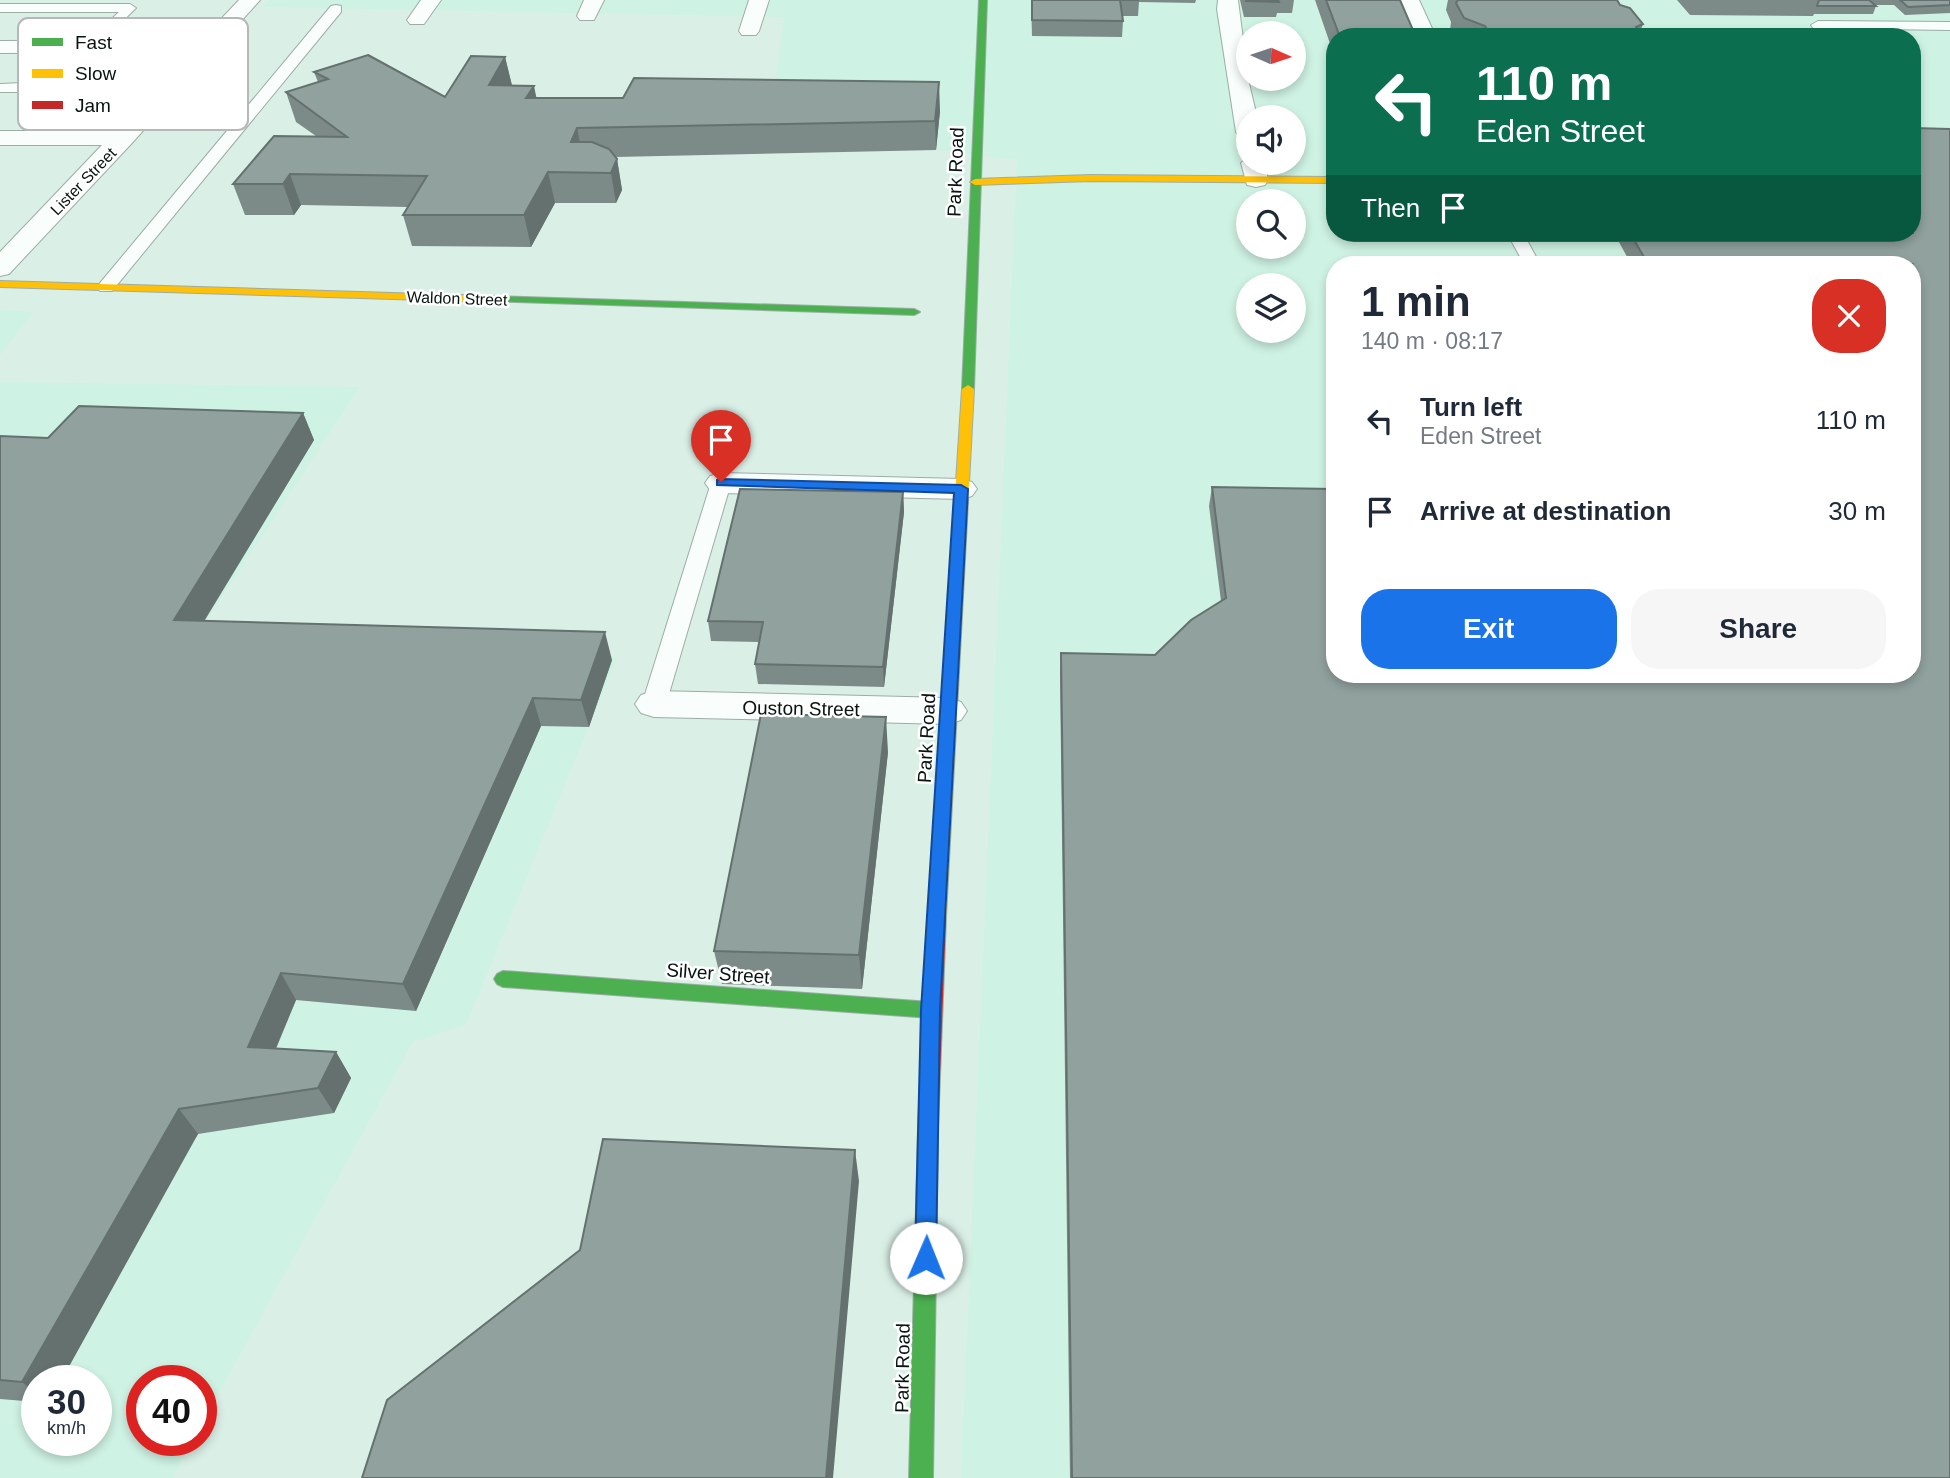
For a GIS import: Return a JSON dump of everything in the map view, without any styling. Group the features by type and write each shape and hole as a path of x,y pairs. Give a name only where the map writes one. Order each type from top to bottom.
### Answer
{"street":[{"name":"Lister Street","path":"233,18 250,0"},
{"path":"417,20 431,0"},
{"path":"750,32 759,0"},
{"name":"Park Road","path":"921,1478 931,1010 973,313 975,182 983,0"},
{"path":"1409,0 1422,28"},
{"path":"1227,5 1244,105"},
{"path":"0,47 18,47"},
{"name":"Lister Street","path":"0,268 131,130"},
{"path":"0,138 124,138"},
{"path":"975,182 1236,173"},
{"path":"1285,175 1326,179"},
{"name":"Waldon Street","path":"0,284 914,312"},
{"path":"721,482 961,489"},
{"name":"Ouston Street","path":"654,704 948,711"},
{"name":"Silver Street","path":"503,979 931,1010"}],"lane":[{"path":"0,8 130,8 119,18"},
{"path":"248,115 336,9"},
{"path":"1818,25 1950,26"},
{"path":"0,88 18,88"},
{"path":"106,287 236,130"},
{"path":"654,704 721,482"}],"shaded area":[{"path":"270,0 1950,0 1950,1478 961,1478 1017,160 936,150 772,110 784,17 264,7"},
{"path":"0,310 34,312 0,355"},
{"path":"0,382 360,387 189,647 617,658 466,1025 413,1042 217,1396 217,1365 126,1365 126,1456 184,1456 172,1478 0,1478"}],"building":[{"path":"1032,0 1120,0 1123,21 1032,20"},
{"path":"1278,0 1279,2 1246,1"},
{"path":"1326,0 1400,0 1412,28 1337,28"},
{"path":"1458,0 1617,0 1620,5 1630,8 1643,24 1637,28 1486,28 1464,18 1456,3"},
{"path":"1819,0 1869,0 1876,6 1817,6"},
{"path":"1900,0 1950,0 1950,5 1908,7"},
{"path":"368,55 445,97 471,56 505,57 489,85 534,86 526,98 623,98 634,78 939,82 935,121 577,128 571,142 592,142 609,149 617,159 611,173 548,172 524,215 403,215 427,176 290,174 283,184 233,184 274,136 347,137 286,92 328,79 314,72"},
{"path":"1921,128 1950,129 1950,1478 1072,1478 1061,653 1155,655 1191,620 1226,598 1212,487 1326,489 1326,683 1921,683 1921,256 1643,256 1635,242 1921,242"},
{"path":"79,406 303,413 174,620 605,632 581,700 533,698 403,984 281,973 248,1047 336,1052 318,1088 179,1109 32,1365 21,1365 21,1382 0,1380 0,436 48,438"},
{"path":"740,489 903,492 883,667 755,664 763,622 708,621"},
{"path":"761,714 886,717 859,955 714,951"},
{"path":"603,1139 855,1150 826,1478 362,1478 387,1400 580,1250"}],"traffic: fast":[{"path":"968,389 983,0"},
{"path":"490,299 914,312"},
{"path":"503,979 931,1010"},
{"path":"921,1478 928,1129"}],"traffic: slow":[{"path":"975,182 1092,178 1326,180"},
{"path":"0,284 490,299"},
{"path":"937,917 968,389"}],"traffic: jam":[{"path":"928,1129 937,917"}],"route":[{"path":"721,482 961,489 931,1010 926,1258"}]}
